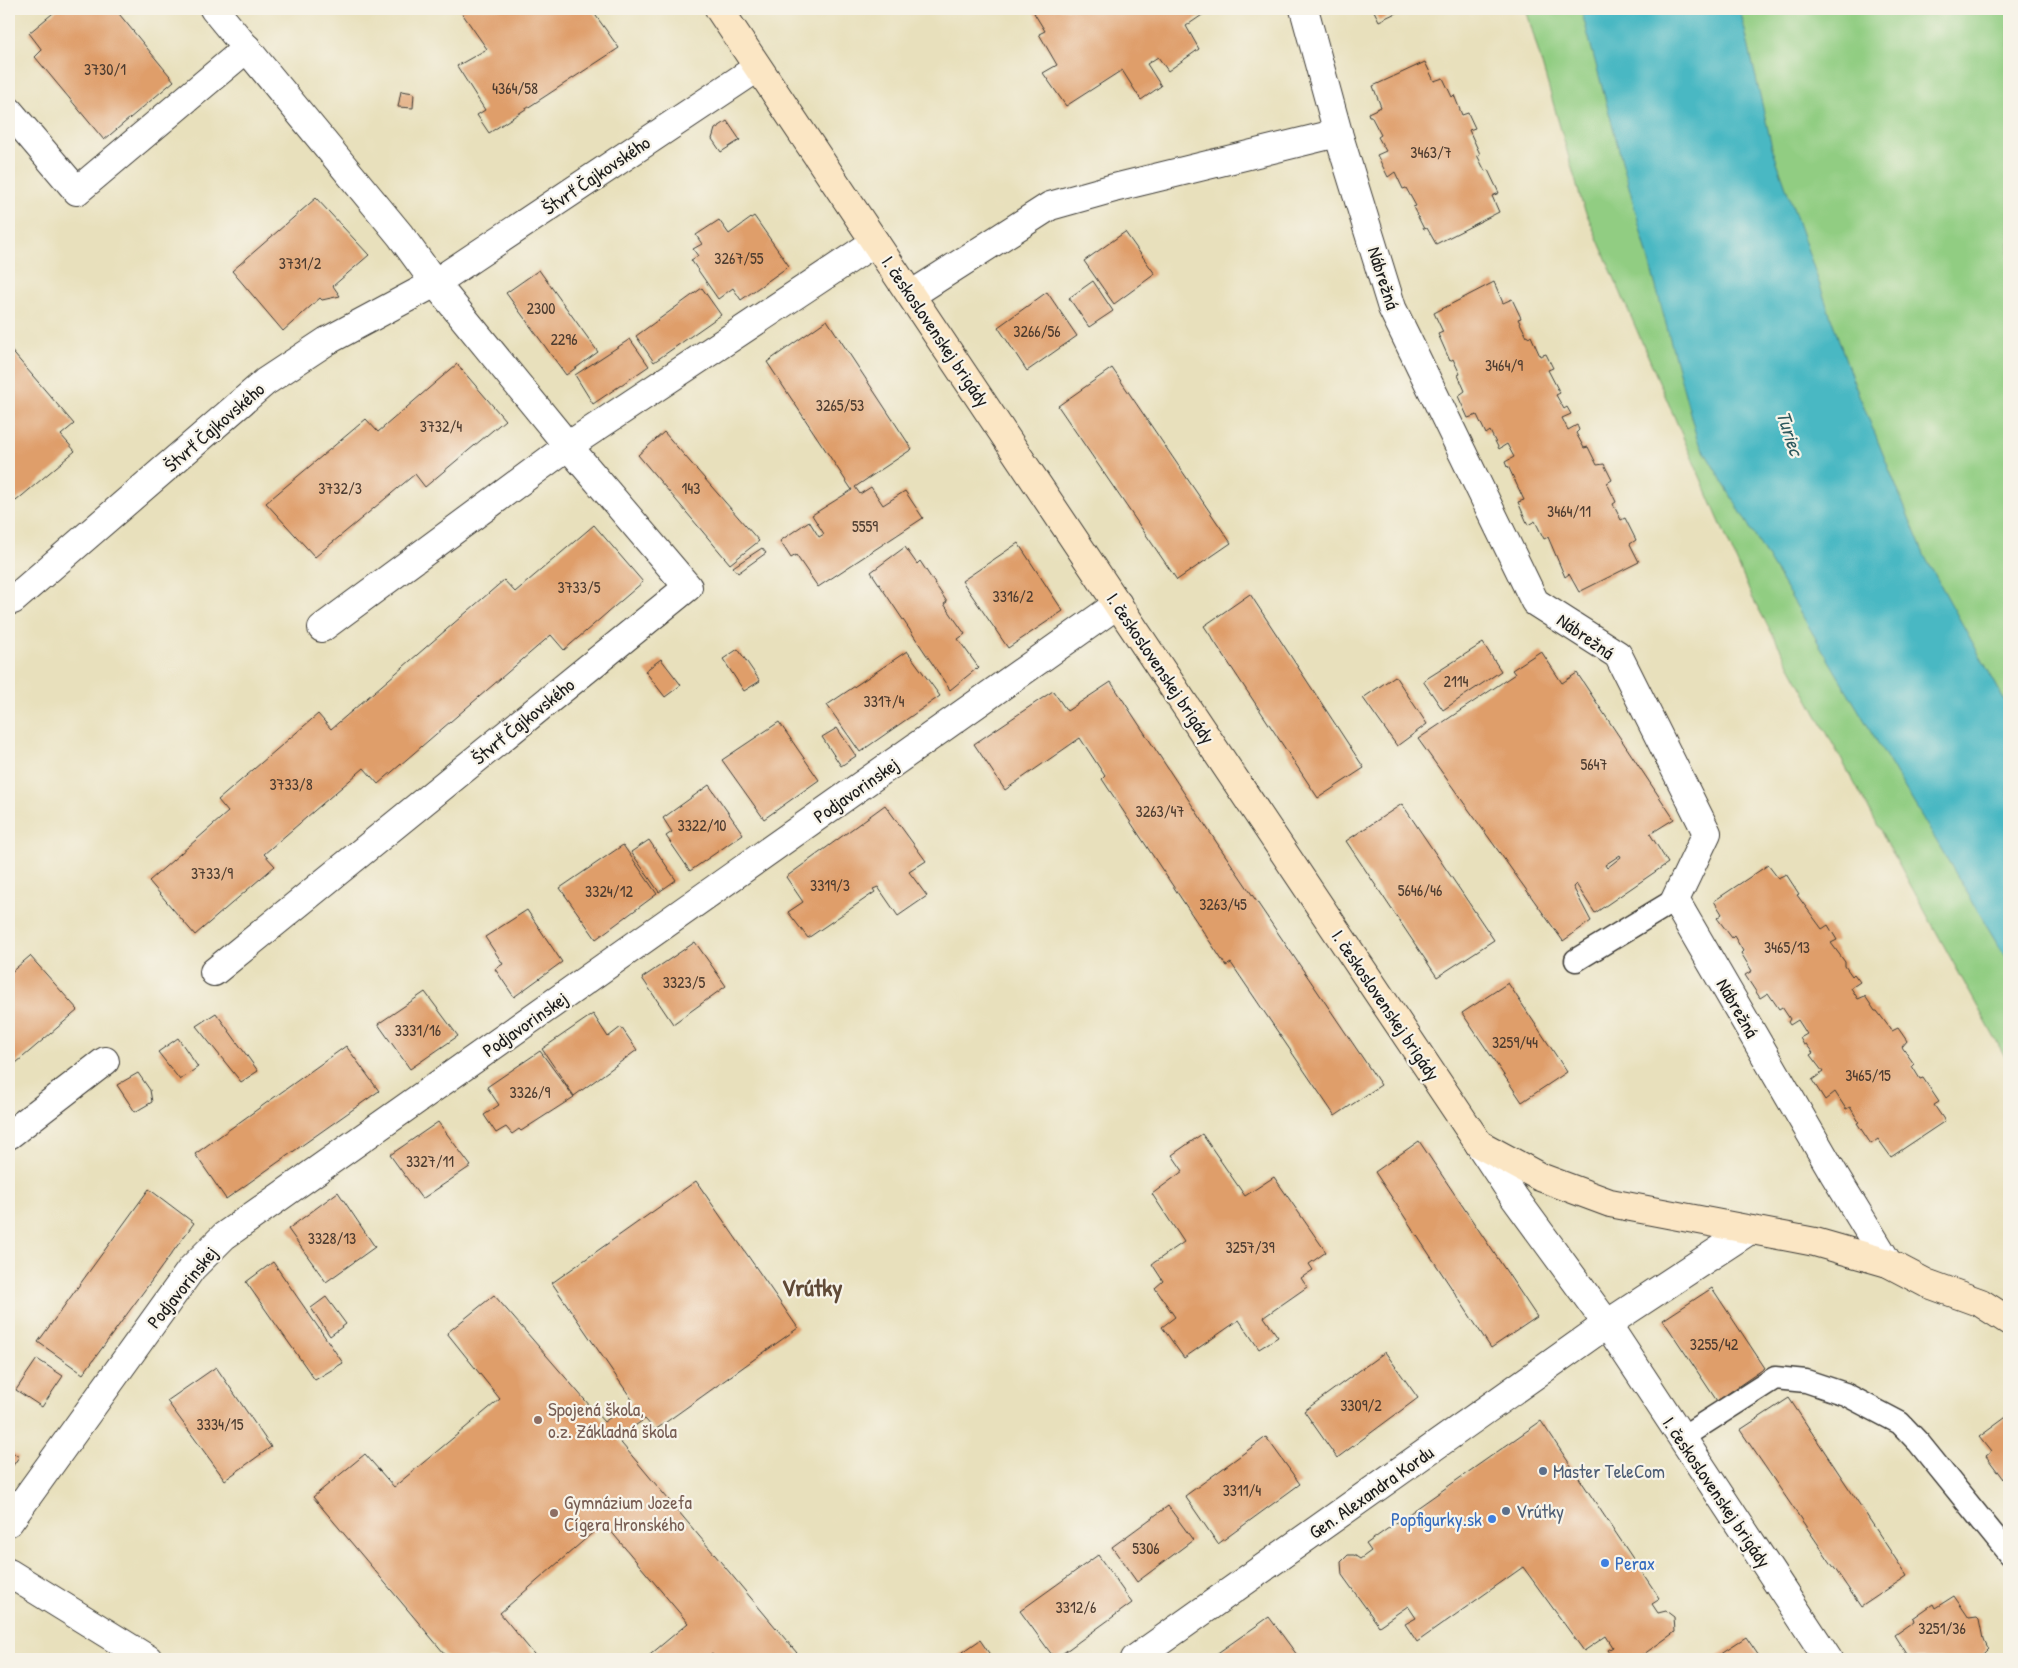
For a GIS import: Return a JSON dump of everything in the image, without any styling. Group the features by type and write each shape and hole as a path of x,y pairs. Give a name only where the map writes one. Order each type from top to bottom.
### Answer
{"street":[{"name":"Štvrť Čajkovského","path":"214,9 400,235 435,283 568,446 688,587 214,972"},
{"name":"I. československej brigády","path":"719,9 1514,1197 1607,1324 1828,1659"},
{"name":"Nábrežná","path":"1304,9 1338,133 1392,308 1535,602 1618,655 1707,834 1675,900 1834,1174 1888,1263"},
{"path":"9,111 77,191 247,48"},
{"name":"Štvrť Čajkovského","path":"13,600 266,382 326,340 435,283 757,68"},
{"path":"911,295 1050,206 1114,188 1338,133"},
{"path":"322,628 568,446 875,242"},
{"name":"Podjavorinskej","path":"9,1522 192,1268 224,1236 1118,604"},
{"path":"9,1135 105,1061"},
{"path":"1479,1144 1540,1177 1610,1203 1815,1242 1888,1263 1926,1283 1981,1303 2009,1321"},
{"path":"1607,1324 1750,1230"},
{"name":"Gen. Alexandra Kordu","path":"1135,1659 1607,1324"},
{"path":"9,1573 148,1659"}],"lane":[{"path":"1576,960 1675,900"},
{"path":"1681,1438 1775,1378 1806,1381 1845,1394 1900,1424 1919,1443 2009,1554"}],"green space":[{"path":"1526,9 2009,9 2009,1064 1752,597 1582,203"}],"water":[{"name":"Turiec","path":"1581,9 1740,9 1772,147 1852,378 1925,557 2009,708 2009,963 1697,439"}],"building":[{"path":"58,9 115,9 174,81 104,140 35,57 42,50 29,33"},
{"path":"459,9 591,9 619,48 489,133 477,115 485,110 457,66 487,49"},
{"path":"1040,9 1211,9 1186,26 1199,49 1168,71 1158,57 1147,64 1161,86 1141,100 1122,70 1066,106 1043,73 1057,65 1039,34 1045,31 1034,13"},
{"path":"1373,9 1404,9 1379,21"},
{"path":"1425,62 1434,81 1443,78 1452,97 1454,95 1462,115 1468,113 1475,128 1469,130 1480,154 1477,155 1485,171 1488,170 1499,193 1492,196 1499,212 1436,244 1427,228 1424,229 1413,207 1416,206 1406,188 1403,189 1395,172 1388,177 1377,155 1386,151 1378,137 1381,135 1368,113 1381,107 1373,86"},
{"path":"401,91 414,93 413,108 398,107"},
{"path":"727,121 740,140 721,152 712,139 715,129"},
{"path":"316,198 369,255 333,286 340,296 322,300 320,298 283,331 232,271"},
{"path":"754,216 789,266 741,300 733,288 718,299 691,260 698,256 693,249 702,244 696,235 719,220 729,234"},
{"path":"1125,232 1155,274 1114,304 1084,261"},
{"path":"539,270 598,352 566,375 506,293"},
{"path":"1093,281 1113,311 1089,327 1069,298"},
{"path":"1494,282 1503,303 1512,299 1521,318 1518,319 1527,337 1531,336 1540,356 1546,354 1553,368 1548,370 1560,393 1556,395 1564,409 1567,407 1571,414 1562,418 1568,430 1577,425 1579,430 1576,433 1584,448 1588,447 1597,465 1604,464 1612,480 1607,483 1616,502 1613,504 1621,520 1625,518 1636,540 1630,544 1639,562 1579,592 1569,574 1565,577 1548,537 1544,539 1535,521 1528,525 1518,502 1524,500 1505,462 1514,457 1507,444 1499,449 1490,431 1486,434 1477,415 1468,418 1458,396 1465,391 1458,375 1460,374 1453,359 1450,361 1438,334 1443,332 1434,313"},
{"path":"702,288 721,315 654,362 636,336"},
{"path":"1047,292 1077,336 1027,371 998,327"},
{"path":"827,320 912,449 855,487 860,494 871,487 883,505 905,491 923,518 818,587 796,555 791,558 780,541 809,521 819,537 824,534 812,515 852,490 767,362"},
{"path":"630,339 649,366 593,404 575,375"},
{"path":"9,348 74,424 61,435 75,451 16,501 9,493"},
{"path":"457,364 505,420 425,487 415,474 315,557 266,503 366,419 378,432"},
{"path":"1112,368 1231,543 1177,580 1058,406"},
{"path":"664,432 759,541 730,564 638,455"},
{"path":"594,525 643,582 564,650 551,635 378,784 364,768 264,854 275,866 195,935 149,881 228,812 218,800 318,714 331,729 504,580 515,592"},
{"path":"1018,543 1063,611 1008,648 962,581"},
{"path":"905,547 917,564 920,561 947,602 944,604 965,634 958,639 979,668 950,690 871,572"},
{"path":"762,548 766,553 738,573 733,567"},
{"path":"1250,594 1364,768 1318,798 1204,626"},
{"path":"1483,643 1501,671 1443,710 1423,681"},
{"path":"738,649 760,681 744,691 723,659"},
{"path":"907,651 940,696 860,752 827,705"},
{"path":"1541,651 1562,683 1577,673 1674,819 1650,834 1668,863 1595,913 1576,884 1573,887 1591,921 1563,941 1418,739 1515,674 1512,670","holes":["1620,855 1621,857 1607,868 1605,865"]},
{"path":"661,659 681,685 665,697 645,671"},
{"path":"1395,676 1427,724 1397,746 1363,698"},
{"path":"1111,682 1217,843 1381,1085 1335,1116 1231,963 1226,966 1102,779 1105,776 1080,738 1005,790 974,744 1053,691 1067,711"},
{"path":"779,722 819,780 764,819 722,760"},
{"path":"837,728 856,756 841,766 822,737"},
{"path":"709,785 743,834 690,871 666,836 672,832 663,818"},
{"path":"1402,804 1494,940 1437,977 1346,841"},
{"path":"885,805 926,861 909,872 927,896 898,916 878,887 873,889 875,892 808,938 788,912 803,902 786,877"},
{"path":"649,840 676,880 659,892 631,852"},
{"path":"623,845 657,894 596,939 560,888"},
{"path":"1768,865 1778,878 1786,874 1799,894 1797,895 1822,929 1828,925 1837,940 1831,943 1845,962 1845,966 1852,976 1854,974 1860,982 1851,988 1858,999 1865,996 1892,1031 1898,1028 1907,1041 1902,1047 1914,1064 1912,1066 1920,1079 1923,1078 1939,1102 1934,1105 1945,1121 1891,1157 1878,1139 1871,1144 1857,1123 1859,1122 1850,1107 1846,1109 1835,1092 1825,1100 1812,1080 1823,1072 1810,1055 1813,1053 1806,1044 1804,1045 1800,1038 1807,1034 1798,1020 1790,1025 1788,1022 1790,1019 1782,1007 1779,1009 1768,993 1760,998 1745,975 1752,971 1741,953 1743,951 1734,936 1732,938 1717,918 1722,914 1714,901"},
{"path":"527,910 562,962 514,997 495,969 503,964 485,937"},
{"path":"695,942 726,986 673,1024 642,978"},
{"path":"30,956 78,1010 9,1069 9,974"},
{"path":"1508,983 1567,1072 1522,1102 1462,1013"},
{"path":"425,992 458,1036 410,1069 378,1024"},
{"path":"216,1013 258,1071 241,1082 196,1026"},
{"path":"593,1014 608,1037 621,1027 637,1050 574,1096 542,1049"},
{"path":"178,1038 198,1067 180,1080 158,1052"},
{"path":"346,1046 379,1091 226,1199 195,1154"},
{"path":"540,1051 574,1097 521,1131 519,1129 512,1134 506,1127 496,1133 484,1115 499,1105 487,1087"},
{"path":"138,1073 150,1090 152,1102 135,1112 117,1085"},
{"path":"438,1122 471,1166 422,1199 390,1155"},
{"path":"1202,1134 1245,1196 1274,1177 1326,1252 1309,1264 1313,1270 1301,1278 1307,1287 1264,1317 1278,1337 1259,1349 1239,1320 1184,1358 1162,1327 1175,1317 1155,1288 1163,1281 1152,1264 1184,1242 1152,1194 1183,1171 1172,1155"},
{"path":"1419,1141 1537,1317 1491,1348 1375,1172"},
{"name":"Spojená škola, o.z. Základná škola","path":"696,1181 798,1328 655,1430 645,1419 617,1438 802,1659 716,1659 712,1654 706,1659 645,1659 688,1623 604,1523 500,1613 538,1659 449,1659 313,1497 365,1454 394,1487 500,1399 447,1333 494,1295 604,1422 633,1401 552,1283"},
{"path":"149,1189 194,1223 83,1374 38,1342"},
{"path":"338,1192 375,1247 326,1282 288,1229"},
{"path":"273,1262 343,1363 315,1380 246,1282"},
{"path":"1712,1288 1765,1368 1717,1401 1663,1320"},
{"path":"326,1297 346,1324 330,1336 311,1308"},
{"path":"1385,1352 1418,1398 1337,1458 1304,1411"},
{"path":"37,1359 63,1376 42,1407 16,1390"},
{"path":"216,1367 271,1447 225,1480 167,1401"},
{"path":"1789,1398 1907,1576 1861,1607 1740,1430"},
{"path":"2009,1415 2009,1478 2007,1475 2003,1479 1986,1456 1991,1452 1979,1437"},
{"name":"Vrútky","path":"1541,1421 1660,1599 1652,1604 1658,1613 1666,1611 1674,1617 1675,1632 1637,1659 1614,1659 1608,1650 1613,1647 1606,1636 1584,1651 1523,1567 1417,1642 1405,1624 1416,1618 1408,1606 1379,1626 1342,1575 1341,1562 1348,1555 1354,1555 1360,1559 1371,1551 1366,1544"},
{"path":"1266,1437 1300,1484 1218,1544 1185,1496"},
{"path":"9,1450 19,1457 9,1471"},
{"path":"1168,1506 1193,1540 1137,1582 1112,1547"},
{"path":"1098,1555 1132,1603 1055,1659 1020,1611"},
{"path":"1954,1596 1969,1618 1977,1617 1979,1619 1987,1648 1982,1653 1987,1659 1909,1659 1894,1635 1933,1604 1935,1608"},
{"path":"1269,1617 1300,1659 1209,1659"},
{"path":"1746,1637 1761,1659 1712,1659"},
{"path":"980,1640 993,1659 953,1659"}],"place":[{"name":"Spojená škola, o.z. Základná škola","path":"538,1420"},
{"name":"Master TeleCom","path":"1543,1471"},
{"name":"Vrútky","path":"1506,1511"},
{"name":"Gymnázium Jozefa Cígera Hronského","path":"554,1513"},
{"name":"Popfigurky.sk","path":"1492,1519"},
{"name":"Perax","path":"1605,1563"}],"district":[{"name":"Vrútky","path":"812,1288"}]}
